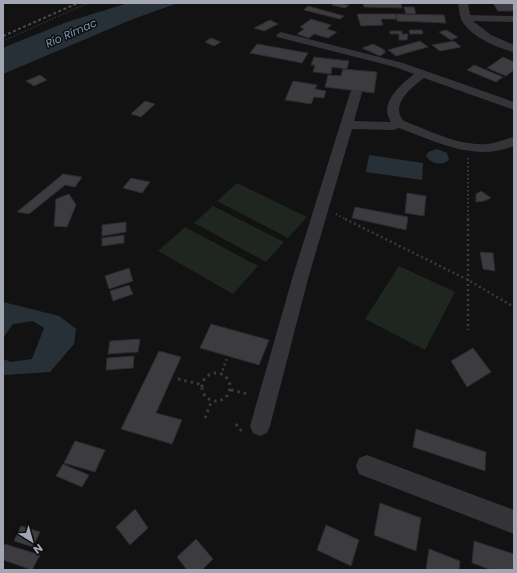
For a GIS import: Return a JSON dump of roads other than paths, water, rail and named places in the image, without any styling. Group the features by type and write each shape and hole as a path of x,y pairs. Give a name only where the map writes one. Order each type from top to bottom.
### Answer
{"street":[{"path":"463,3 466,18 470,24 484,35 514,49"},
{"path":"466,18 514,19"},
{"path":"281,35 372,57 514,106"},
{"path":"422,74 402,92 392,108 394,116 400,124 468,148 495,149 514,141"},
{"path":"260,426 300,279 356,93"},
{"path":"346,125 393,126 400,124"},
{"path":"367,466 514,522"}],"water":[{"name":"Río Rímac","path":"128,3 178,3 133,19 3,74 3,49 5,47 67,22"},
{"path":"437,149 447,153 449,160 443,163 437,163 431,161 426,156 428,152"},
{"path":"369,155 423,163 422,180 366,172"},
{"path":"3,302 59,316 76,329 74,344 50,372 3,375 3,359 11,362 32,359 44,328 33,321 13,324 3,338"}],"railway":[{"path":"3,36 78,3"}]}
